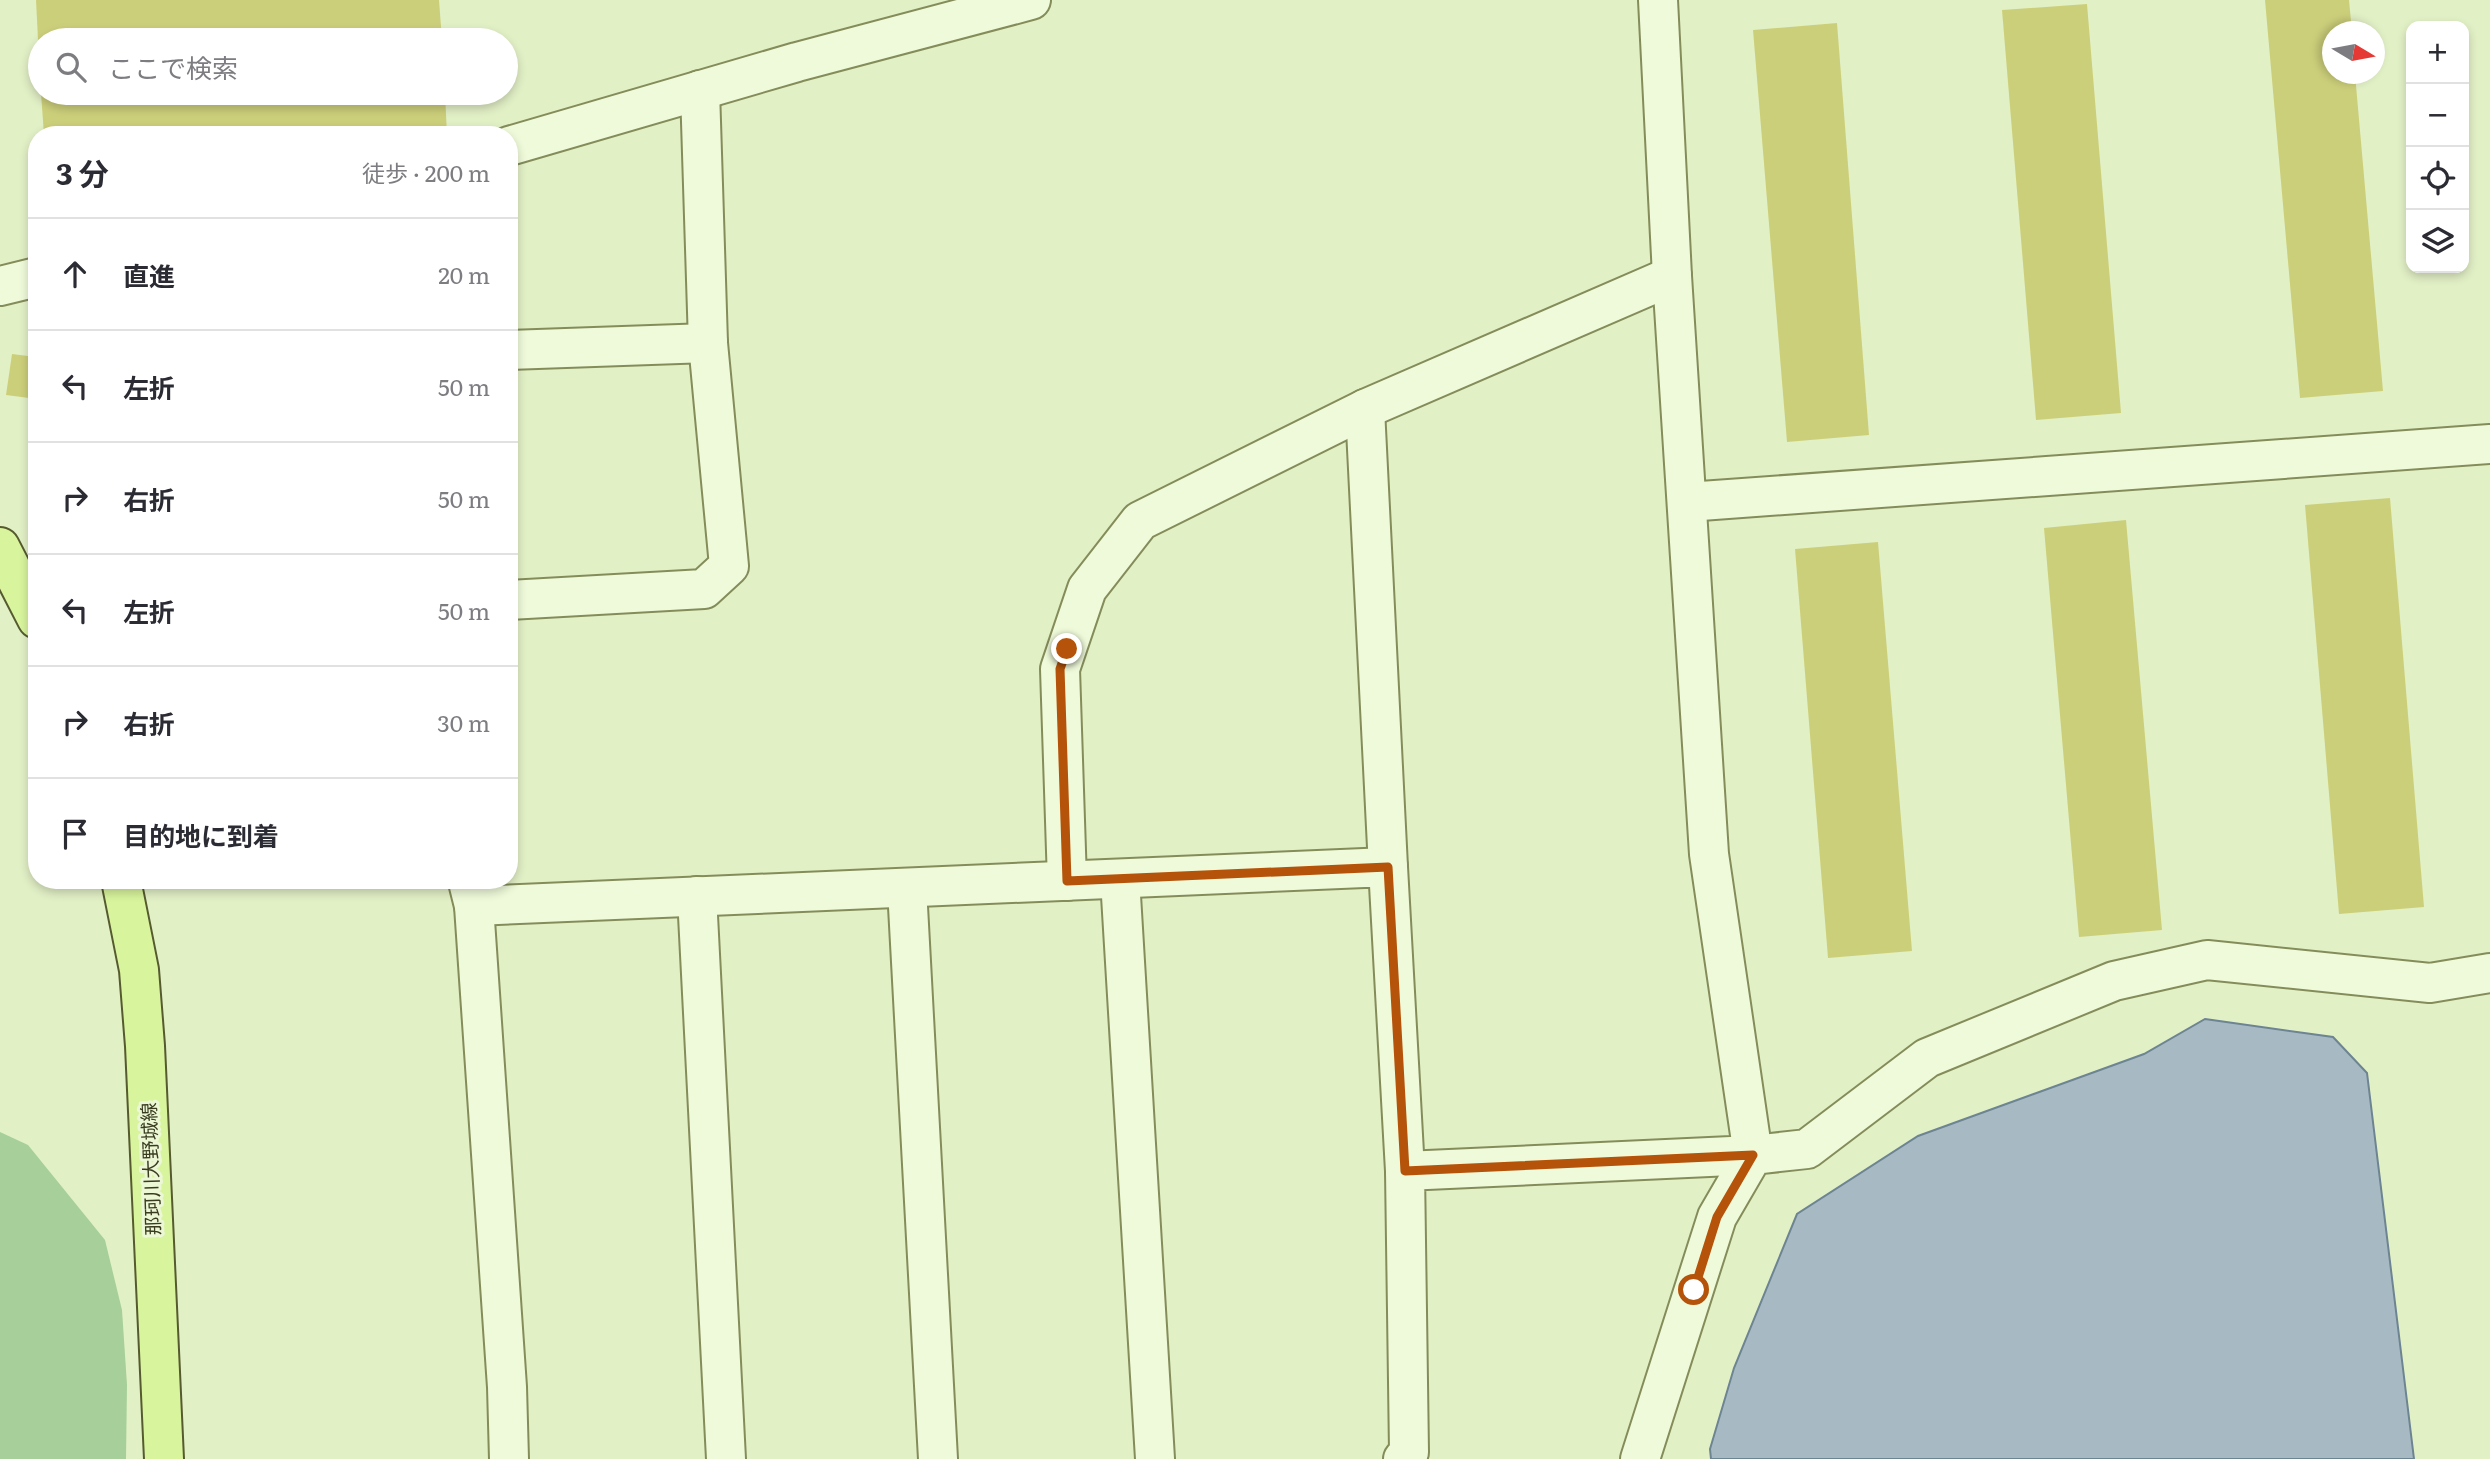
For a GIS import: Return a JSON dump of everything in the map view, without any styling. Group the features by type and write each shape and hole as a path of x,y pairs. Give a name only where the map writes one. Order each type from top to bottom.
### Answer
{"main road":[{"path":"0,547 28,601"},
{"name":"那珂川大野城線","path":"123,889 139,970 145,1046 164,1459"}],"street":[{"path":"518,143 797,62 1031,0"},
{"path":"1640,1459 1717,1217 1753,1155 1709,854 1672,276 1658,0"},
{"path":"518,599 704,589 729,566 708,343 700,90"},
{"path":"1067,881 1060,669 1087,589 1140,521 1365,409 1672,276"},
{"path":"0,286 28,279"},
{"path":"518,350 708,343"},
{"path":"1365,409 1405,1171 1409,1452 1403,1459"},
{"path":"1687,502 2490,444"},
{"path":"509,1459 508,1387 471,893 697,897 1388,867"},
{"path":"1120,879 1155,1459"},
{"path":"907,888 938,1459"},
{"path":"697,897 726,1459"},
{"path":"1405,1171 1753,1155 1807,1149 1927,1058 2114,981 2207,960 2430,983 2490,973"}],"green space":[{"path":"0,1132 28,1145 105,1240 122,1310 127,1385 126,1459 0,1459"}],"water":[{"path":"2205,1019 2333,1037 2367,1073 2414,1459 1711,1459 1710,1449 1734,1368 1797,1214 1918,1136 2144,1054"}],"building":[{"path":"36,0 439,0 441,28 37,28"},
{"path":"2265,0 2349,0 2351,21 2322,21 2322,84 2356,84 2383,391 2300,398"},
{"path":"2087,4 2121,413 2036,420 2002,10"},
{"path":"1837,23 1869,435 1787,442 1753,30"},
{"path":"42,105 446,105 447,126 43,126"},
{"path":"12,354 28,356 28,398 6,395"},
{"path":"2390,498 2424,907 2339,914 2305,505"},
{"path":"2126,520 2162,930 2079,937 2044,528"},
{"path":"1878,542 1912,951 1828,958 1795,549"}],"route":[{"path":"1067,649 1060,669 1067,881 1388,867 1405,1171 1753,1155 1717,1217 1694,1290"}]}
